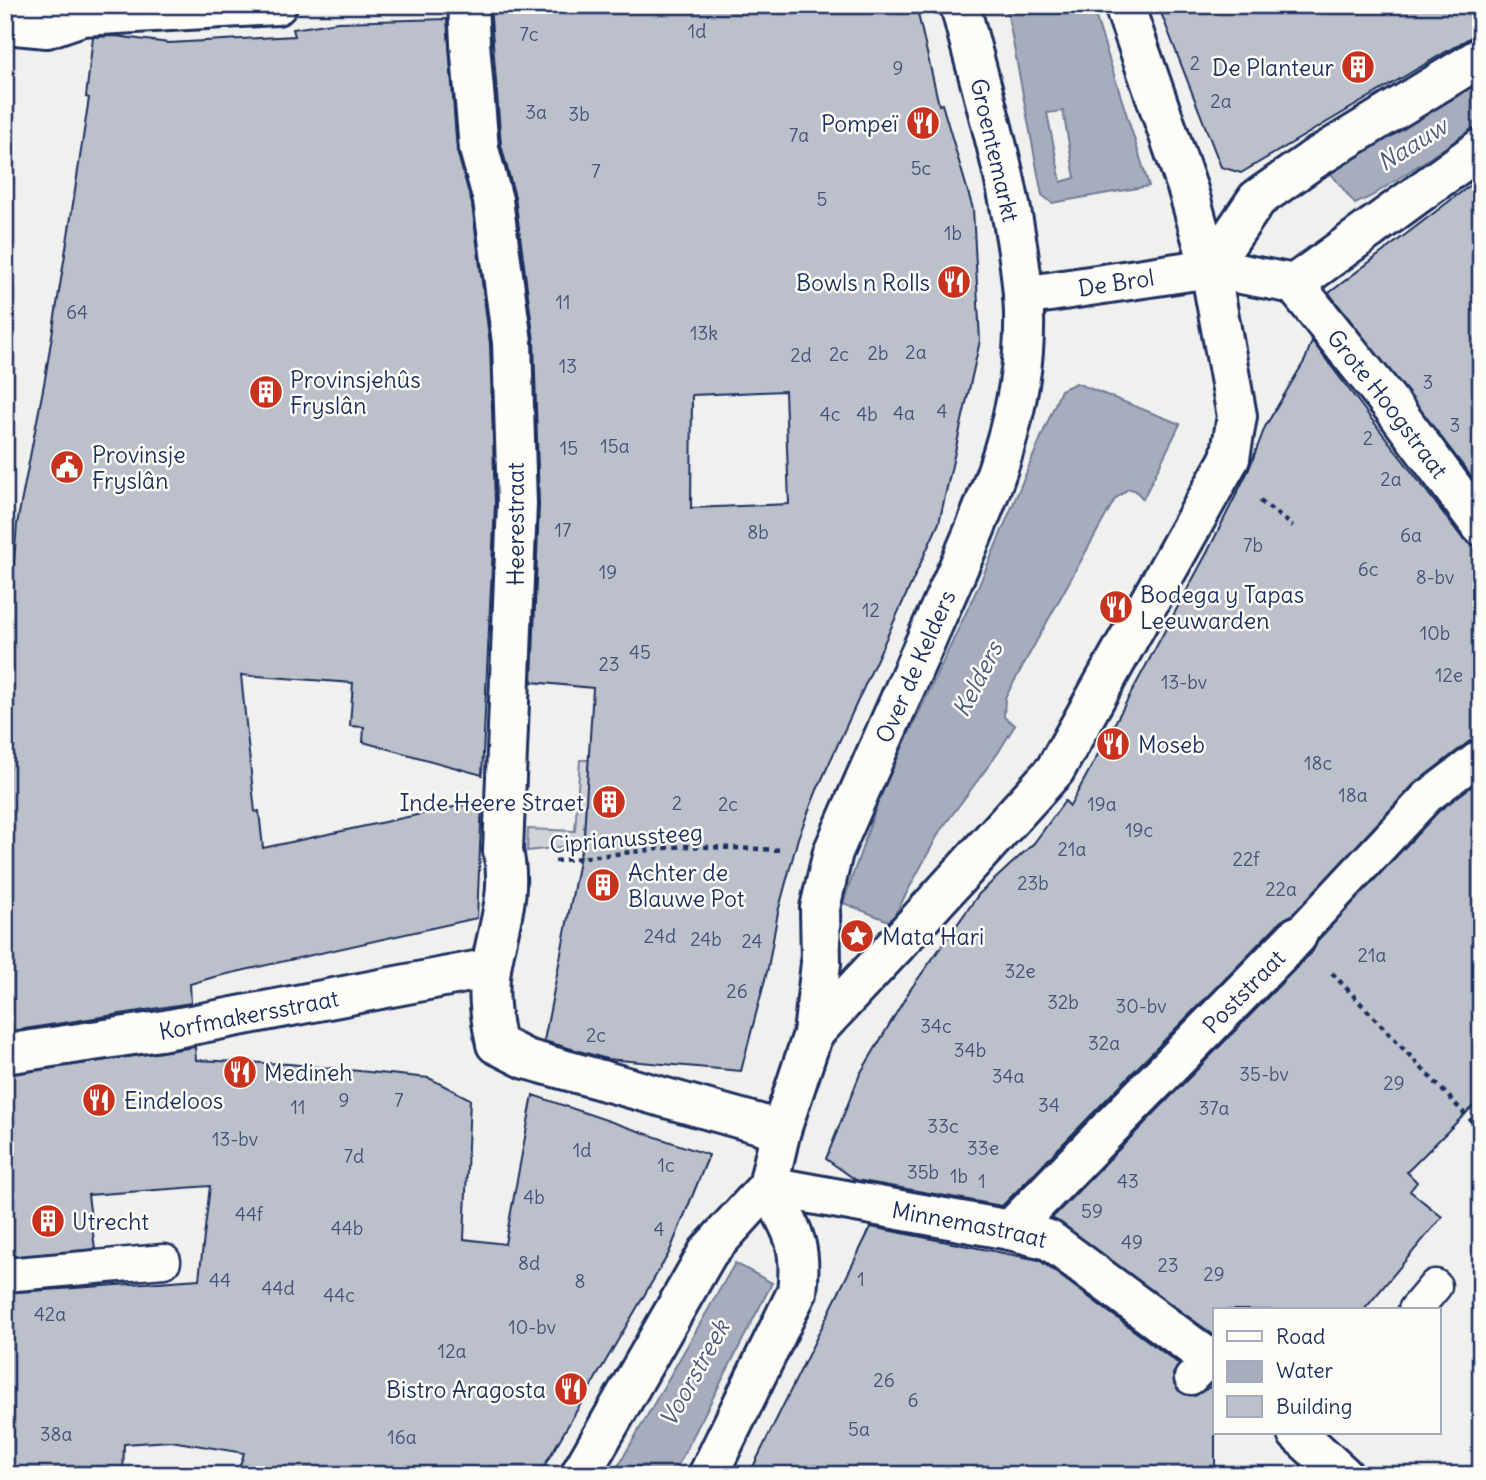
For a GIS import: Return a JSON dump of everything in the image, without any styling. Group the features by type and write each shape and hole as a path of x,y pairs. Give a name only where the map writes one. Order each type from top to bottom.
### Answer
{"street":[{"path":"5,24 47,28 82,16 277,5"},
{"name":"Heerestraat","path":"468,5 479,149 494,200 512,342 517,504 503,851 507,867 502,925 491,968 489,1010 496,1044 526,1059 780,1130"},
{"name":"Groentemarkt","path":"960,5 1012,213 1023,296"},
{"path":"1124,5 1188,190 1210,268"},
{"path":"1210,268 1257,200 1314,159 1481,57"},
{"path":"1294,284 1481,148"},
{"name":"De Brol","path":"1023,296 1210,268 1294,284"},
{"name":"Over de Kelders","path":"813,1034 1055,770 1230,458 1237,416 1210,268"},
{"name":"Grote Hoogstraat","path":"1294,284 1392,406 1481,526"},
{"name":"Over de Kelders","path":"780,1130 813,1034 821,963 820,908 833,852 989,497 1013,418 1023,349 1023,296"},
{"name":"Poststraat","path":"1010,1230 1297,936"},
{"name":"Korfmakersstraat","path":"5,1054 160,1031 491,968"},
{"path":"580,1475 708,1252 768,1186 780,1130"},
{"path":"708,1475 797,1292 801,1260 794,1234 768,1186"},
{"name":"Minnemastraat","path":"768,1186 1010,1230 1049,1240 1205,1367"},
{"path":"1301,1434 1343,1475"}],"lane":[{"name":"Poststraat","path":"1297,936 1427,797 1481,756"},
{"path":"5,1275 163,1261"},
{"path":"1417,1308 1435,1286"}],"path":[{"path":"1250,493 1293,526"},
{"name":"Ciprianussteeg","path":"507,867 682,846 833,852"},
{"path":"1297,936 1481,1131"},
{"path":"1471,1475 1481,1466"}],"shaded area":[{"path":"580,760 589,760 584,838 587,844 527,851 528,829 575,831"}],"water":[{"path":"1006,5 1092,5 1149,186 1052,203 1042,195","holes":["1063,111 1075,178 1061,182 1047,113"]},
{"name":"Naauw","path":"1481,78 1481,124 1372,196 1355,204 1329,171"},
{"name":"Kelders","path":"1076,383 1180,424 1143,499 1135,490 1128,489 1115,499 1005,698 1004,717 1015,725 998,753 940,831 891,922 843,903 882,791 980,583 1061,390"},
{"name":"Voorstreek","path":"735,1263 772,1283 673,1475 613,1475"}],"building":[{"path":"490,5 916,5 939,105 942,104 973,209 980,341 939,523 817,790 798,838 741,1071 607,1059 544,1041 584,835 593,688 532,682 539,505 534,341 515,197 501,145","holes":["785,391 789,504 691,508 692,395"]},
{"path":"1158,5 1481,5 1481,31 1241,173 1221,167"},
{"name":"Provinsjehûs Fryslân","path":"447,19 457,151 472,204 490,344 495,504 482,775 363,742 364,727 350,726 353,683 241,675 255,812 259,811 263,848 482,801 477,918 190,984 191,1003 5,1032 5,671 17,524 45,379 71,217 89,98 86,97 93,37 115,36 169,43 295,36 293,29 338,22"},
{"path":"1481,177 1481,489 1329,293"},
{"path":"1312,341 1463,539 1481,547 1481,738 1470,741 1414,784 1292,915 1281,921 1002,1206 856,1180 826,1159 860,1074 910,990 979,894 1034,843 1065,801 1070,806 1208,551 1249,469 1265,427 1305,360"},
{"path":"1481,779 1481,1098 1407,1172 1417,1182 1410,1191 1442,1217 1366,1308 1213,1308 1213,1335 1052,1218 1313,951 1318,940 1439,811"},
{"path":"195,1047 196,1060 289,1064 429,1078 470,1099 464,1239 505,1244 533,1095 709,1155 669,1253 539,1475 237,1475 244,1453 171,1441 124,1444 123,1475 5,1475 5,1293 199,1279 210,1186 88,1195 95,1249 5,1257 5,1075"},
{"path":"871,1227 1039,1260 1179,1364 1173,1374 1179,1391 1195,1396 1213,1385 1215,1475 749,1475"}],"place":[{"name":"De Planteur","path":"1358,67"},
{"name":"Pompeï","path":"923,123"},
{"name":"Bowls n Rolls","path":"954,282"},
{"name":"Provinsjehûs Fryslân","path":"266,392"},
{"name":"Provinsje Fryslân","path":"67,467"},
{"name":"Bodega y Tapas Leeuwarden","path":"1116,607"},
{"name":"Moseb","path":"1113,744"},
{"name":"Inde Heere Straet","path":"609,802"},
{"name":"Achter de Blauwe Pot","path":"603,885"},
{"name":"Mata Hari","path":"857,936"},
{"name":"Medineh","path":"240,1072"},
{"name":"Eindeloos","path":"99,1100"},
{"name":"Utrecht","path":"48,1221"},
{"name":"Bistro Aragosta","path":"571,1389"}]}
